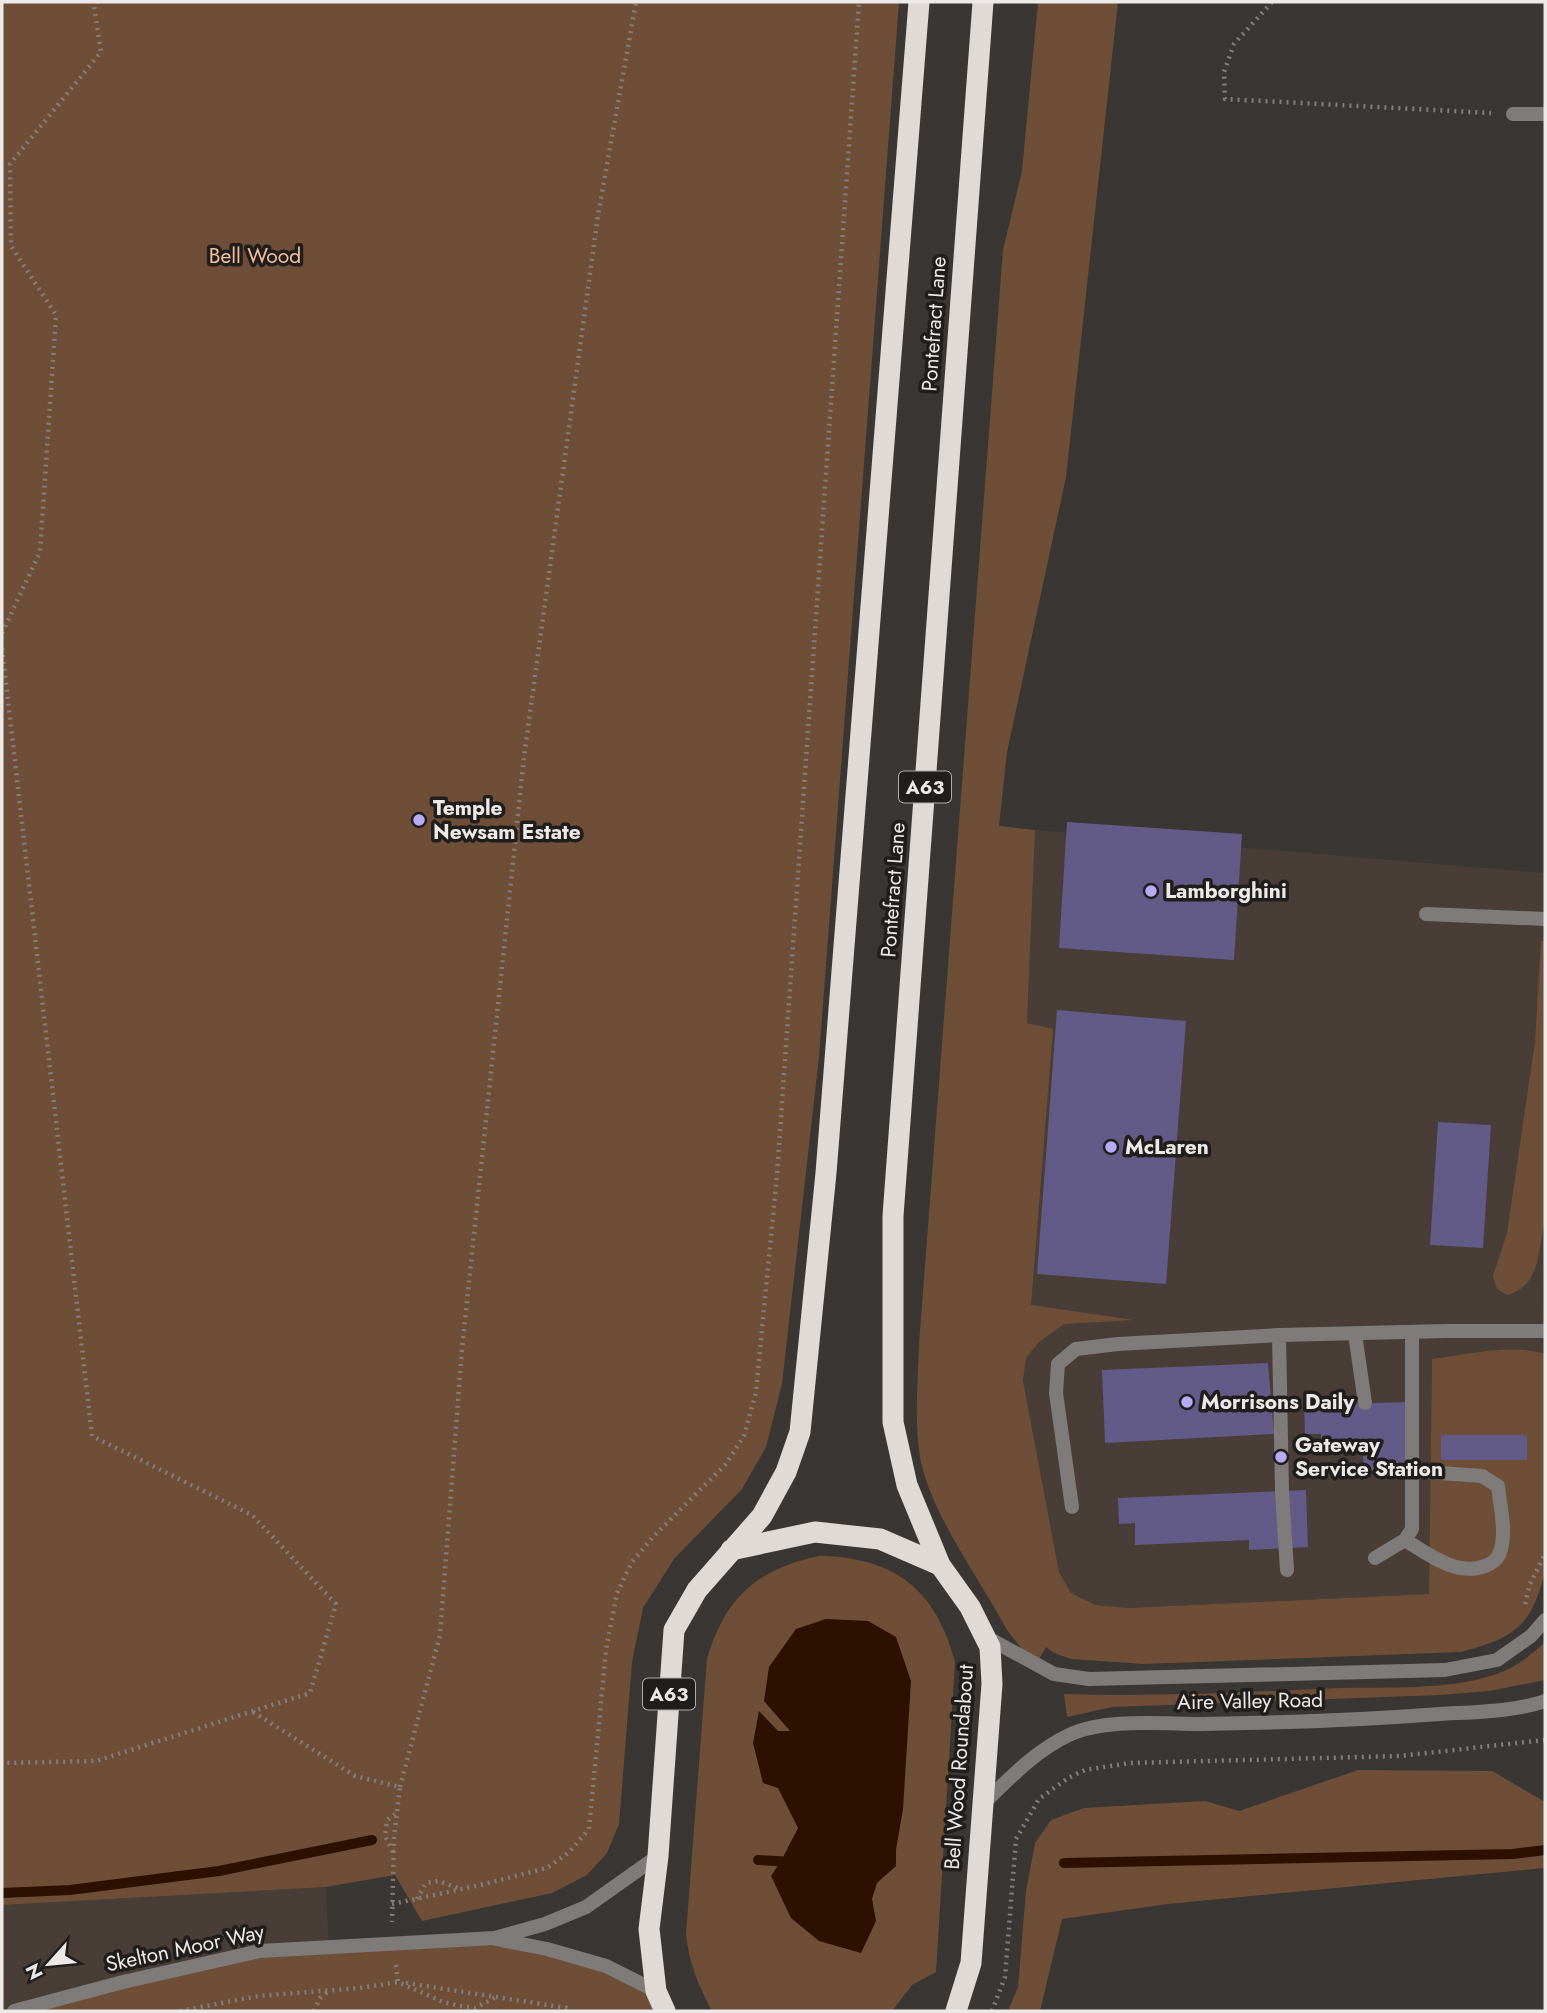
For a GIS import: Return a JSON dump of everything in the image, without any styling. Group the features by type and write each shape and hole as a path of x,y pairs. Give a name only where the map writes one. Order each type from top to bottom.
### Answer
{"highway":[{"name":"Pontefract Lane","path":"731,1549 762,1516 786,1472 800,1432 826,1173 919,2"},
{"name":"Pontefract Lane","path":"940,1564 907,1485 893,1422 893,1216 983,2"},
{"path":"731,1549 815,1532 880,1539 940,1564"},
{"name":"A63","path":"665,2011 656,1991 649,1929 658,1856 674,1630 697,1590 731,1549"},
{"name":"Bell Wood Roundabout","path":"940,1564 970,1607 990,1647 992,1685 971,1964 956,2011"}],"street":[{"path":"1513,114 1545,114"},
{"path":"1426,914 1545,919"},
{"path":"1072,1507 1056,1394 1058,1364 1076,1349 1118,1343 1279,1335 1545,1331"},
{"path":"1375,1558 1405,1540 1412,1530 1412,1332"},
{"path":"1355,1334 1365,1403"},
{"path":"1279,1335 1282,1492 1287,1570"},
{"path":"1405,1540 1450,1566 1476,1570 1491,1564 1500,1553 1502,1531 1498,1486 1482,1476 1412,1471"},
{"name":"Aire Valley Road","path":"985,1637 1054,1674 1089,1679 1445,1670 1497,1660 1531,1636 1545,1620"},
{"name":"Aire Valley Road","path":"982,1805 1028,1759 1071,1734 1091,1728 1129,1724 1250,1724 1386,1718 1489,1710 1545,1701"},
{"name":"Skelton Moor Way","path":"14,2011 122,1982 260,1951 495,1938 545,1924 586,1908 658,1856"},
{"name":"Skelton Moor Way","path":"495,1938 606,1966 656,1991"}],"path":[{"path":"2,633 40,552 56,315 11,246 10,164 101,52 94,6 97,2"},
{"path":"392,1926 393,1853 400,1787 440,1635 462,1349 524,757 598,215 636,2"},
{"path":"392,1904 547,1868 569,1853 589,1829 606,1650 617,1593 632,1562 653,1537 725,1465 744,1436 756,1392 777,1174 859,2"},
{"path":"1272,2 1234,44 1224,72 1225,99 1513,114"},
{"path":"2,648 92,1436 252,1515 336,1604 310,1693 96,1761 2,1763"},
{"path":"253,1712 355,1776 400,1787"},
{"path":"992,2011 1005,1977 1016,1839 1039,1799 1068,1778 1085,1770 1130,1763 1399,1756 1545,1740"},
{"path":"416,1900 426,1884 438,1881 461,1889"},
{"path":"398,1982 443,2002 460,2006 475,2008 496,1997"},
{"path":"180,2011 258,1996 398,1982 567,2008 570,2011"},
{"path":"314,2011 320,1998 330,1990"}],"shaded area":[{"path":"1035,830 1545,873 1545,1354 1535,1351 1432,1360 1429,1594 1128,1608 1096,1605 1071,1593 1059,1572 1023,1381 1053,1029 1027,1024"},
{"path":"826,1619 868,1621 896,1637 911,1681 903,1809 896,1866 877,1883 872,1899 876,1921 861,1953 819,1941 791,1918 771,1876 798,1828 778,1788 763,1783 753,1743 759,1711 778,1731 790,1731 764,1701 769,1667 796,1629"},
{"path":"326,1887 332,2011 2,2011 2,1905"}],"green space":[{"name":"Temple Newsam Estate","path":"2,2 899,2 819,1057 782,1384 766,1447 742,1489 674,1559 643,1608 632,1662 619,1824 607,1853 587,1875 552,1893 422,1921 395,1875 326,1887 2,1905"},
{"path":"1038,2 1118,2 1066,477 1007,752 999,826 1035,830 1027,1023 1053,1029 1031,1305 1134,1320 1064,1324 1039,1342 1026,1358 1023,1381 1059,1572 1071,1593 1096,1605 1128,1608 1429,1594 1432,1359 1503,1350 1545,1354 1545,1573 1537,1597 1523,1622 1496,1641 1461,1652 1143,1664 1071,1659 1046,1647 1039,1659 1022,1649 1007,1630 945,1523 934,1500 920,1457 917,1415 919,1344 1003,250 1022,171"},
{"path":"1541,941 1545,941 1545,1221 1539,1255 1532,1275 1527,1283 1507,1295 1497,1289 1493,1276 1507,1233 1535,1042"},
{"path":"819,1556 869,1563 908,1582 936,1615 955,1662 936,1972 912,1985 892,2011 712,2011 695,1974 686,1934 707,1659 723,1619 746,1590 778,1569"},
{"path":"1544,1643 1545,1680 1489,1691 1112,1707 1067,1717 1064,1694 1203,1694 1455,1684 1490,1676 1513,1667"},
{"path":"1358,1770 1492,1771 1545,1802 1545,1868 1168,1904 1062,1919 1040,2011 1008,2011 1018,1987 1026,1891 1035,1843 1051,1820 1084,1808 1205,1801 1239,1811"},
{"path":"495,1938 547,1949 656,1991 665,2011 14,2011 260,1951"}],"building":[{"name":"Lamborghini","path":"1067,822 1242,834 1234,960 1059,948"},
{"name":"McLaren","path":"1057,1010 1186,1021 1166,1284 1037,1274"},
{"path":"1438,1122 1491,1125 1483,1248 1430,1245"},
{"name":"Morrisons Daily","path":"1268,1363 1274,1434 1105,1443 1102,1370"},
{"path":"1408,1402 1409,1470 1364,1471 1363,1452 1321,1452 1321,1434 1305,1434 1304,1405"},
{"path":"1441,1435 1527,1435 1527,1460 1441,1460"},
{"path":"1306,1490 1308,1547 1249,1550 1249,1540 1135,1545 1135,1523 1119,1524 1118,1498"}],"waterway":[{"path":"2,1893 70,1890 219,1871 372,1840"},
{"path":"1064,1863 1513,1854 1545,1850"},
{"path":"758,1860 794,1862"}],"place":[{"name":"Temple Newsam Estate","path":"419,820"},
{"name":"Lamborghini","path":"1151,891"},
{"name":"McLaren","path":"1111,1147"},
{"name":"Morrisons Daily","path":"1187,1402"},
{"name":"Gateway Service Station","path":"1281,1457"}],"park label":[{"name":"Bell Wood","path":"255,256"}]}
